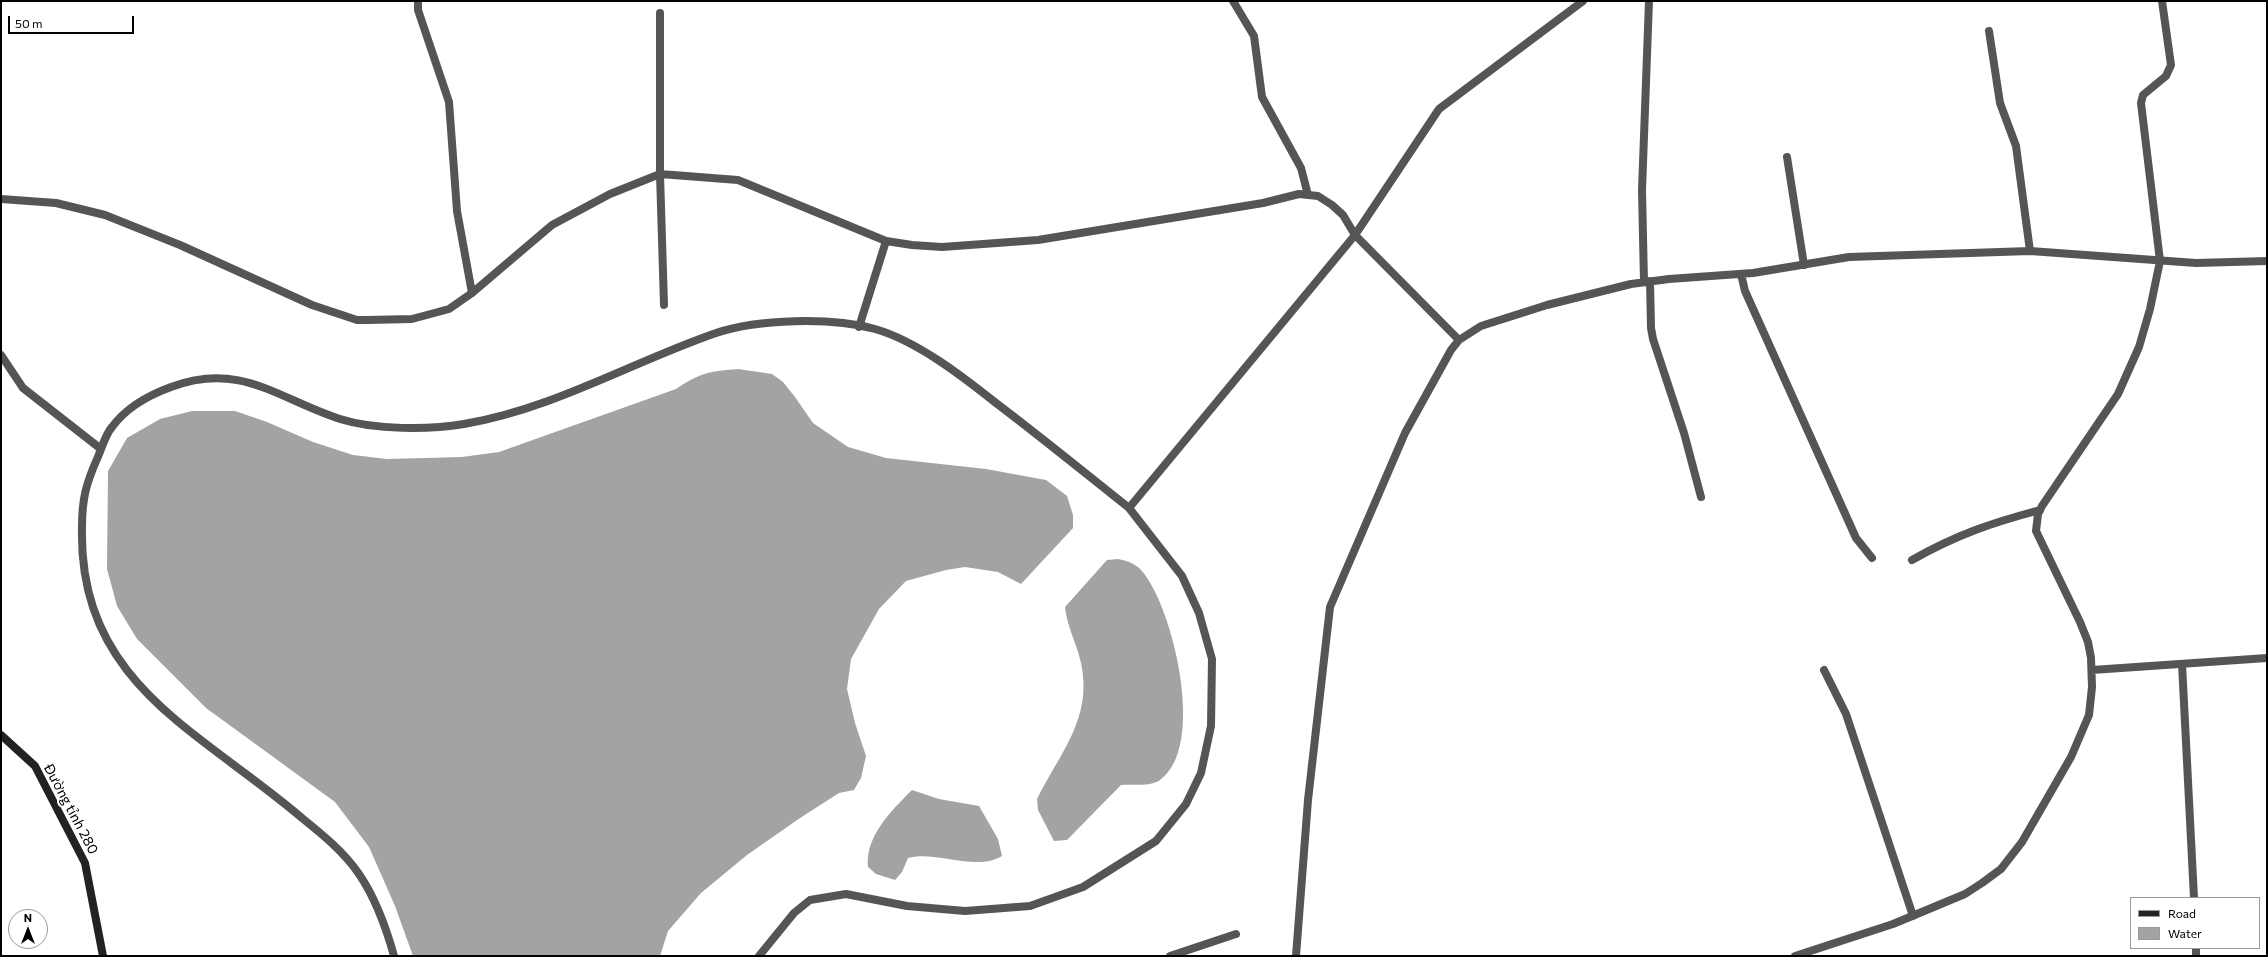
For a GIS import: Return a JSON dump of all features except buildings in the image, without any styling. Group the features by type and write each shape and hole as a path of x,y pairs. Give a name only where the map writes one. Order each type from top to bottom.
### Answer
{"main road":[{"name":"Đường tỉnh 280","path":"1,735 35,766 85,863 103,956"}],"street":[{"path":"418,1 418,10 449,102 457,211 472,293"},
{"path":"1233,1 1254,36 1262,97 1301,168 1308,195"},
{"path":"1129,508 1355,235 1439,108 1583,1"},
{"path":"1650,1 1642,190 1646,282 1653,339 1684,432 1701,497"},
{"path":"1795,956 1913,916 1965,894 2001,869 2022,842 2071,757 2089,715 2092,670 2086,636 2036,531 2040,510 2118,394 2125,380 2139,347 2160,261 2141,104 2143,95 2166,76 2171,65 2162,1"},
{"path":"660,13 660,174 664,305"},
{"path":"1989,31 2000,103 2016,146 2030,251"},
{"path":"1787,158 1804,264"},
{"path":"1,199 56,203 106,215 180,244 312,305 357,320 412,319 449,309 472,293 552,225 610,194 660,174 738,180 886,241 942,247 1007,244 1126,227 1263,203 1299,194 1318,196 1332,205 1343,215 1355,235 1459,340"},
{"path":"859,327 886,241"},
{"path":"1296,956 1308,800 1330,607 1405,433 1459,340 1481,326 1511,315 1646,282 1741,274 1874,255 2030,251 2196,263 2267,261"},
{"path":"1741,274 1744,291 1856,538 1872,558"},
{"path":"394,956 384,922 360,875 337,848 287,805 213,751 149,697 125,670 102,632 90,602 82,566 82,526 85,487 110,429 132,407 170,387 207,377 250,382 341,419 376,426 416,427 463,425 515,412 720,332 768,323 820,321 876,329 927,352 990,398 1129,508 1182,576 1199,613 1212,659 1211,726 1201,773 1186,804 1156,841 1083,887 1030,906 965,911 907,906 846,894 810,900 794,913 759,956"},
{"path":"1,355 23,388 101,449"},
{"path":"1912,560 1949,540 1990,523 2040,510"},
{"path":"2092,670 2267,658"},
{"path":"2182,664 2194,897"},
{"path":"1824,670 1846,714 1913,916"},
{"path":"1170,956 1236,934"}],"water":[{"path":"738,369 772,374 783,382 813,423 848,447 886,458 986,469 1046,480 1067,496 1073,515 1073,528 1021,584 998,572 965,567 946,570 906,581 879,609 851,659 847,689 855,723 866,756 861,778 854,790 839,793 800,818 747,855 701,893 668,931 660,956 413,956 395,906 369,847 335,802 206,708 137,639 117,606 107,569 108,471 127,438 160,419 192,411 235,411 267,422 313,442 353,455 387,459 462,457 499,452 676,389 699,376 720,371"},
{"path":"1118,559 1134,564 1142,571 1154,589 1164,614 1174,644 1180,677 1183,709 1181,738 1174,763 1160,780 1151,784 1121,785 1067,840 1054,841 1038,810 1037,799 1072,734 1082,701 1083,683 1081,663 1068,622 1065,607 1107,560"},
{"path":"912,790 939,799 979,806 998,839 1002,856 981,862 968,862 919,856 908,858 902,872 895,880 876,874 868,867 868,856 875,834 888,815"}]}
